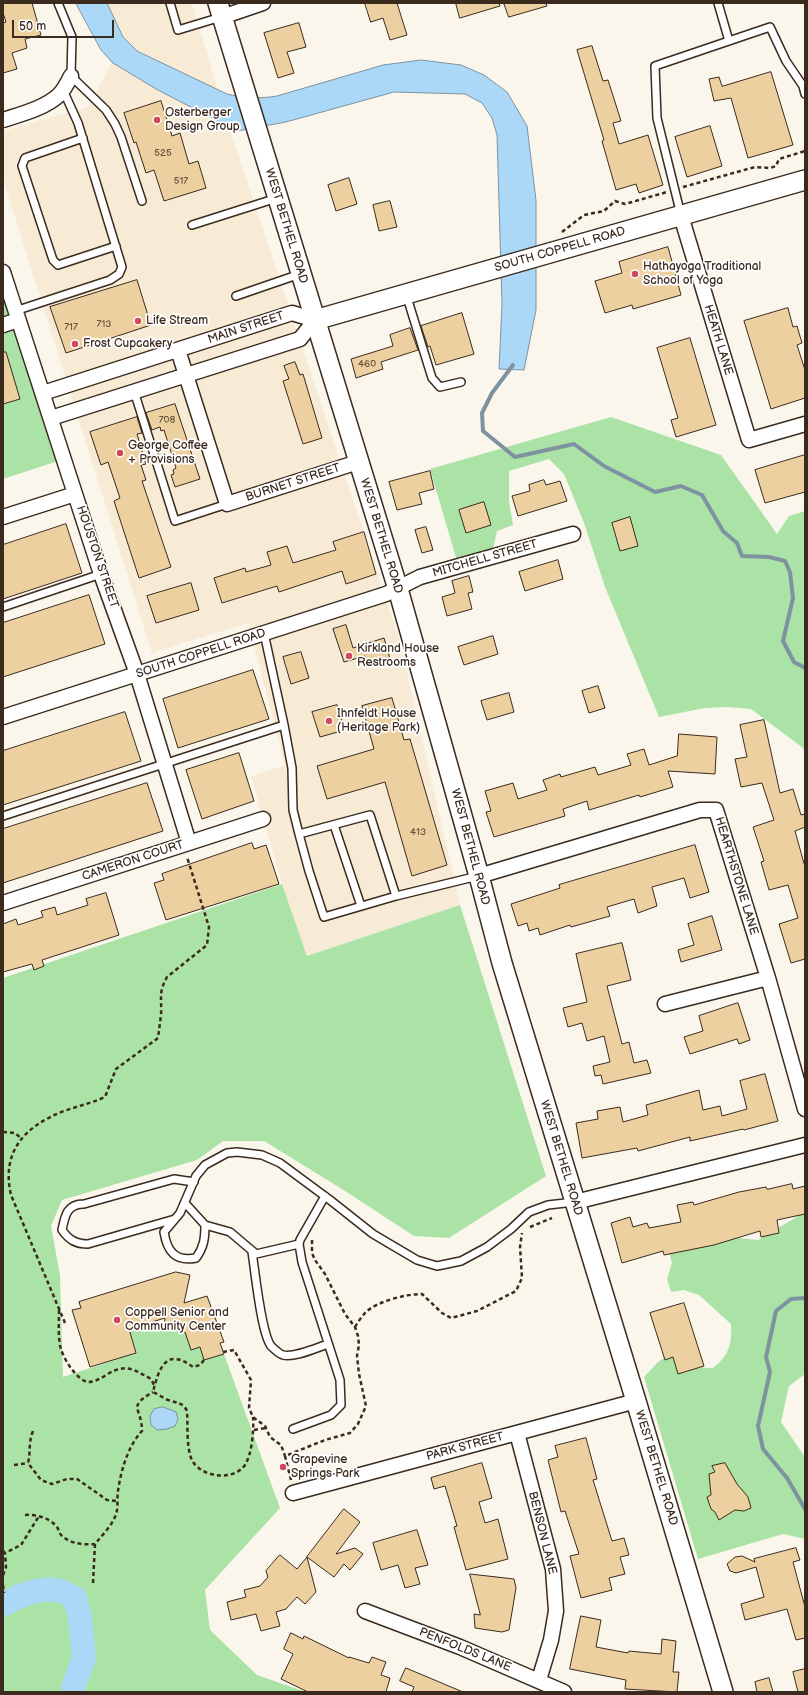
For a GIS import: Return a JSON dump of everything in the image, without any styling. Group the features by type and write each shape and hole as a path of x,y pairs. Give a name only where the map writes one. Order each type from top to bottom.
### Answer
{"main road":[{"name":"WEST BETHEL ROAD","path":"220,10 258,131 314,320 398,589 502,963 723,1692"},
{"name":"SOUTH COPPELL ROAD","path":"314,320 805,180"}],"street":[{"path":"220,10 263,3"},
{"path":"3,120 28,112 50,101 60,94 71,76"},
{"name":"HEATH LANE","path":"681,216 748,440 805,424"},
{"name":"HOUSTON STREET","path":"3,272 101,574 137,674 186,844"},
{"name":"MAIN STREET","path":"43,393 292,314 314,320"},
{"path":"3,325 17,315"},
{"path":"51,418 300,339 314,320"},
{"path":"178,350 228,504"},
{"name":"BURNET STREET","path":"228,504 358,462"},
{"path":"3,517 75,494"},
{"name":"MITCHELL STREET","path":"398,589 420,577 573,534"},
{"name":"SOUTH COPPELL ROAD","path":"3,717 398,589"},
{"name":"HEARTHSTONE LANE","path":"479,876 700,810 716,810 768,978 805,1109"},
{"name":"CAMERON COURT","path":"3,903 263,819"},
{"path":"665,1004 768,978"},
{"path":"574,1202 805,1145"},
{"name":"PARK STREET","path":"293,1493 636,1402"},
{"name":"BENSON LANE","path":"517,1433 553,1569 556,1611 551,1640 539,1680"},
{"name":"PENFOLDS LANE","path":"365,1612 460,1647 564,1692"}],"lane":[{"path":"58,3 72,37 71,76 106,110 115,124 121,137 142,201"},
{"path":"170,3 178,30 220,10"},
{"path":"718,3 729,41"},
{"path":"681,216 657,118 655,66 770,27 786,61 803,86 805,94"},
{"path":"17,315 110,280 119,274 122,267 78,123 63,90"},
{"path":"83,138 25,158 22,166 53,260 58,265 116,246"},
{"path":"192,225 277,198"},
{"path":"236,296 300,274"},
{"path":"406,293 432,378 440,387 461,382"},
{"path":"134,391 175,521 228,504"},
{"path":"3,606 101,574"},
{"path":"264,633 292,768 293,810 308,871 324,917 396,896 479,876"},
{"path":"3,816 284,725"},
{"path":"299,834 334,826 370,815 396,896"},
{"path":"334,826 361,906"},
{"path":"205,1225 204,1243 196,1258 189,1259 177,1257 168,1249 164,1232 185,1204 196,1176 206,1165 228,1153 262,1155 280,1163 373,1234 417,1260 437,1266 461,1261 487,1247 511,1229 529,1212 548,1205 574,1202"},
{"path":"175,1218 88,1244 80,1244 74,1241 62,1230 68,1210 78,1204 84,1204 174,1179 194,1182"},
{"path":"293,1429 331,1415 341,1405 340,1380 302,1262 299,1244 325,1196"},
{"path":"185,1204 205,1225 230,1232 256,1254 299,1244"},
{"path":"252,1252 264,1325 270,1345 282,1355 294,1356 328,1344"}],"path":[{"path":"65,1323 9,1189 8,1170 13,1150 30,1129 63,1112 105,1097 116,1069 158,1038 161,1014 160,992 163,984 167,977 207,945 209,937 209,927 186,844"},
{"path":"3,1132 15,1133 22,1139"},
{"path":"527,1228 552,1218"},
{"path":"354,1327 367,1311 389,1300 411,1294 422,1294 442,1313 451,1318 477,1311 503,1299 516,1291 522,1278 520,1247 522,1231"},
{"path":"59,1308 60,1346 71,1369 79,1378 88,1382 101,1378 116,1369 128,1368 151,1379 154,1386"},
{"path":"153,1392 163,1396 167,1400 180,1402 185,1407 187,1411 190,1454 192,1461 198,1467 216,1476 234,1472 244,1465 254,1430 253,1417 249,1408 251,1380 234,1350 223,1352"},
{"path":"92,1583 95,1544 114,1519 117,1510 118,1492 123,1466 134,1439 142,1431 142,1423 136,1406 138,1402 153,1392 158,1372 166,1361 175,1358 184,1360 193,1367 200,1365 204,1360"},
{"path":"253,1417 266,1428 270,1437 281,1445 285,1456"},
{"path":"254,1430 266,1428"},
{"path":"33,1431 29,1441 30,1453 28,1463 41,1480 52,1484 67,1479 77,1479 107,1500 117,1501"},
{"path":"14,1465 28,1463"},
{"path":"25,1515 36,1514 54,1525 60,1534 65,1538 77,1544 95,1544"},
{"path":"3,1575 6,1567 4,1552 21,1545 39,1516"},
{"path":"3,1585 4,1593"}],"shaded area":[{"path":"80,3 192,3 229,127 399,638 460,905 307,956 282,884 251,776 285,765 248,623 152,653 3,179 3,131 88,107 111,64"}],"green space":[{"path":"3,296 58,461 3,479"},
{"path":"611,417 721,455 777,534 789,516 805,511 805,752 803,748 751,709 728,707 705,708 659,717 605,587 584,523 564,474 549,459 509,471 509,501 513,525 497,531 491,558 459,568 430,469"},
{"path":"282,884 307,956 460,905 546,1176 449,1238 414,1236 264,1141 223,1141 197,1160 62,1200 51,1226 60,1275 63,1377 136,1353 129,1329 150,1322 179,1330 181,1319 200,1347 204,1360 224,1354 280,1508 205,1590 210,1630 257,1675 306,1692 3,1692 3,978"},
{"path":"805,1212 805,1374 789,1386 781,1422 805,1457 805,1539 783,1534 698,1559 644,1377 657,1363 674,1350 687,1367 713,1368 723,1359 726,1354 731,1338 731,1324 699,1295 684,1290 671,1292 667,1279 672,1263 667,1245 719,1236 758,1240"}],"water":[{"path":"76,3 107,3 123,37 137,51 227,94 258,98 277,96 383,65 421,60 461,65 484,75 507,92 527,126 536,200 536,310 524,370 499,369 502,304 497,135 492,118 482,103 465,94 394,92 286,122 237,131 156,89 113,63 101,50"},
{"path":"163,1407 176,1412 178,1419 175,1426 157,1430 151,1425 150,1416 154,1409"}],"building":[{"path":"3,3 32,3 41,35 25,39 27,48 12,53 17,69 3,73 3,23 6,22 3,13"},
{"path":"365,3 397,3 407,35 390,40 383,18 371,22"},
{"path":"456,3 499,3 500,6 460,18"},
{"path":"504,3 546,3 547,6 509,17"},
{"path":"299,23 306,47 287,52 294,73 278,78 264,33"},
{"path":"592,46 603,81 608,80 621,121 613,123 619,144 648,135 663,185 639,193 636,184 616,190 602,141 604,140 577,50"},
{"path":"771,72 793,145 748,158 731,98 714,101 709,79 719,77 722,86"},
{"path":"161,101 172,136 180,133 189,164 198,161 206,188 164,201 154,170 146,173 136,142 134,143 124,113"},
{"path":"710,126 722,166 687,177 675,137"},
{"path":"349,178 357,204 336,211 328,185"},
{"path":"390,201 397,227 379,231 373,205"},
{"path":"668,247 681,295 633,309 632,305 605,313 595,281 622,273 619,262"},
{"path":"137,280 151,325 66,353 50,307"},
{"path":"788,308 793,327 797,326 802,343 797,345 805,370 805,398 771,409 744,321"},
{"path":"462,313 474,354 436,365 430,346 428,347 421,326"},
{"path":"410,328 418,350 381,362 383,369 356,378 351,359 393,346 390,335"},
{"path":"690,338 716,425 676,437 671,420 678,418 657,348"},
{"path":"3,352 6,352 20,399 3,404"},
{"path":"295,362 300,375 303,374 322,438 303,444 283,381 289,379 284,366"},
{"path":"175,404 200,479 175,487 171,475 174,474 173,470 176,468 164,430 161,431 160,427 152,430 146,413"},
{"path":"137,417 142,433 137,434 146,464 141,465 146,480 142,481 171,567 139,578 114,501 120,498 108,462 101,465 90,432"},
{"path":"805,455 805,492 765,503 755,470"},
{"path":"430,471 434,489 419,493 422,504 397,510 389,482"},
{"path":"544,480 546,485 560,481 567,501 518,516 512,496 530,491 529,485"},
{"path":"484,502 491,525 466,533 459,510"},
{"path":"630,517 638,546 620,551 612,523"},
{"path":"66,524 82,573 3,599 3,545"},
{"path":"426,527 433,550 422,553 415,530"},
{"path":"364,532 376,574 346,584 342,571 279,592 277,586 222,603 214,578 245,568 246,572 271,565 267,552 287,546 293,563 336,550 333,542"},
{"path":"558,560 563,579 525,591 519,572"},
{"path":"469,576 473,592 468,593 472,609 447,616 442,597 455,593 452,581"},
{"path":"191,583 199,610 156,623 147,596"},
{"path":"89,595 105,644 3,677 3,623"},
{"path":"346,625 353,648 384,638 390,659 368,665 365,656 344,662 333,629"},
{"path":"493,636 498,654 464,665 458,647"},
{"path":"301,652 309,678 291,684 283,657"},
{"path":"253,670 269,719 178,748 163,699"},
{"path":"598,686 605,708 589,713 582,691"},
{"path":"509,693 514,712 487,720 481,701"},
{"path":"392,698 404,740 410,739 447,865 412,876 385,782 327,799 317,766 374,749 362,706"},
{"name":"Ihnfeldt House (Heritage Park)","path":"337,705 345,730 320,737 312,712"},
{"path":"125,712 141,761 3,805 3,751"},
{"path":"764,720 780,793 793,789 801,815 805,814 805,827 795,831 805,867 805,959 791,963 779,924 798,918 788,885 769,890 761,862 764,861 753,827 774,820 762,783 741,787 735,759 747,757 740,725"},
{"path":"679,734 717,737 715,774 668,771 673,787 640,797 639,795 589,810 587,801 563,809 565,816 494,837 486,812 491,811 485,791 513,783 518,799 547,790 543,780 560,774 561,777 595,767 598,775 631,765 627,754 644,749 649,765 677,756"},
{"path":"239,753 254,801 202,819 186,770"},
{"path":"147,783 163,831 3,883 3,829"},
{"path":"252,843 254,849 266,845 279,884 166,920 154,883 164,880 162,874"},
{"path":"695,845 709,892 690,898 684,878 652,887 657,906 638,913 634,899 607,907 610,916 571,927 570,925 540,935 538,928 529,931 527,923 518,926 511,904 560,888 559,885"},
{"path":"106,893 119,935 42,960 44,966 34,970 32,964 3,972 3,924 16,919 18,925 43,917 41,911 55,907 57,915 88,905 86,899"},
{"path":"712,916 722,950 681,962 678,950 694,945 688,924"},
{"path":"622,943 631,980 607,986 622,1044 629,1042 634,1063 647,1060 651,1073 603,1084 601,1075 595,1076 593,1066 610,1062 604,1036 587,1041 582,1023 568,1027 563,1008 587,1002 576,954"},
{"path":"738,1003 750,1040 739,1044 737,1039 690,1054 684,1037 703,1031 699,1016"},
{"path":"765,1074 778,1121 744,1130 690,1141 690,1137 638,1151 637,1148 582,1158 576,1123 598,1119 597,1111 620,1107 623,1122 648,1115 646,1105 699,1090 703,1110 720,1106 722,1116 747,1109 740,1081"},
{"path":"792,1184 793,1189 805,1186 805,1214 777,1220 779,1233 761,1237 760,1231 714,1245 664,1255 663,1251 622,1263 611,1223 630,1217 633,1227 647,1223 649,1228 681,1222 677,1205 693,1202 694,1205 739,1192 766,1187 767,1189"},
{"name":"Coppell Senior and Community Center","path":"176,1272 190,1275 184,1303 207,1296 224,1342 220,1343 224,1354 204,1360 200,1347 191,1350 185,1332 164,1327 165,1318 129,1329 136,1353 90,1367 72,1310 81,1308 79,1302"},
{"path":"684,1303 704,1366 678,1374 673,1357 665,1360 650,1313"},
{"path":"586,1438 597,1479 593,1480 612,1541 624,1538 629,1555 620,1557 625,1574 609,1578 612,1590 581,1598 570,1556 579,1554 565,1511 561,1512 548,1460 558,1457 555,1446"},
{"path":"482,1463 492,1498 479,1502 485,1523 498,1519 508,1559 466,1570 454,1527 457,1526 445,1486 434,1489 431,1478"},
{"path":"725,1463 737,1484 748,1497 751,1508 744,1511 735,1510 719,1520 715,1512 711,1509 707,1497 711,1495 709,1474 715,1472 712,1466"},
{"path":"344,1509 360,1522 336,1554 355,1548 363,1554 350,1570 344,1564 334,1577 307,1557"},
{"path":"417,1530 428,1565 415,1568 420,1584 405,1588 398,1565 381,1570 373,1543"},
{"path":"796,1548 800,1560 793,1562 805,1607 805,1638 796,1640 787,1609 745,1620 741,1604 764,1597 756,1567 736,1573 730,1571 727,1564 735,1557 742,1556 755,1562 754,1559"},
{"path":"280,1555 297,1569 307,1557 316,1592 305,1604 297,1597 286,1609 276,1612 280,1626 261,1631 256,1614 231,1620 227,1602 246,1597 244,1590 260,1586 268,1577 266,1571"},
{"path":"470,1574 514,1579 516,1588 509,1630 502,1632 475,1628 474,1614 480,1615"},
{"path":"581,1616 601,1620 596,1647 628,1653 629,1651 661,1654 662,1639 676,1641 673,1672 679,1672 677,1692 625,1689 626,1680 570,1669"},
{"path":"291,1633 303,1639 304,1636 349,1658 369,1663 372,1657 386,1662 381,1675 390,1678 386,1692 308,1692 281,1679 293,1654 284,1649"},
{"path":"406,1668 463,1692 412,1692 414,1687 400,1681"},
{"path":"805,1669 805,1692 798,1692 793,1672"},
{"path":"769,1678 773,1692 757,1692 755,1682"}],"waterway":[{"path":"513,365 492,393 482,413 483,431 515,457 574,444 604,466 655,492 681,486 702,495 723,531 737,543 742,556 769,557 785,561 790,572 793,598 783,641 794,662 805,668"},
{"path":"805,1298 791,1299 776,1311 766,1357 770,1372 758,1426 763,1449 787,1478 805,1509"},
{"path":"3,1605 31,1592 46,1590 61,1591 75,1598 80,1618 84,1658 73,1687 74,1692"}],"place":[{"name":"Osterberger Design Group","path":"157,120"},
{"name":"Hathayoga Traditional School of Yoga","path":"635,274"},
{"name":"Life Stream","path":"138,321"},
{"name":"Frost Cupcakery","path":"75,344"},
{"name":"George Coffee + Provisions","path":"120,453"},
{"name":"Kirkland House Restrooms","path":"349,656"},
{"name":"Ihnfeldt House (Heritage Park)","path":"329,721"},
{"name":"Coppell Senior and Community Center","path":"117,1320"},
{"name":"Grapevine Springs Park","path":"283,1467"}]}
